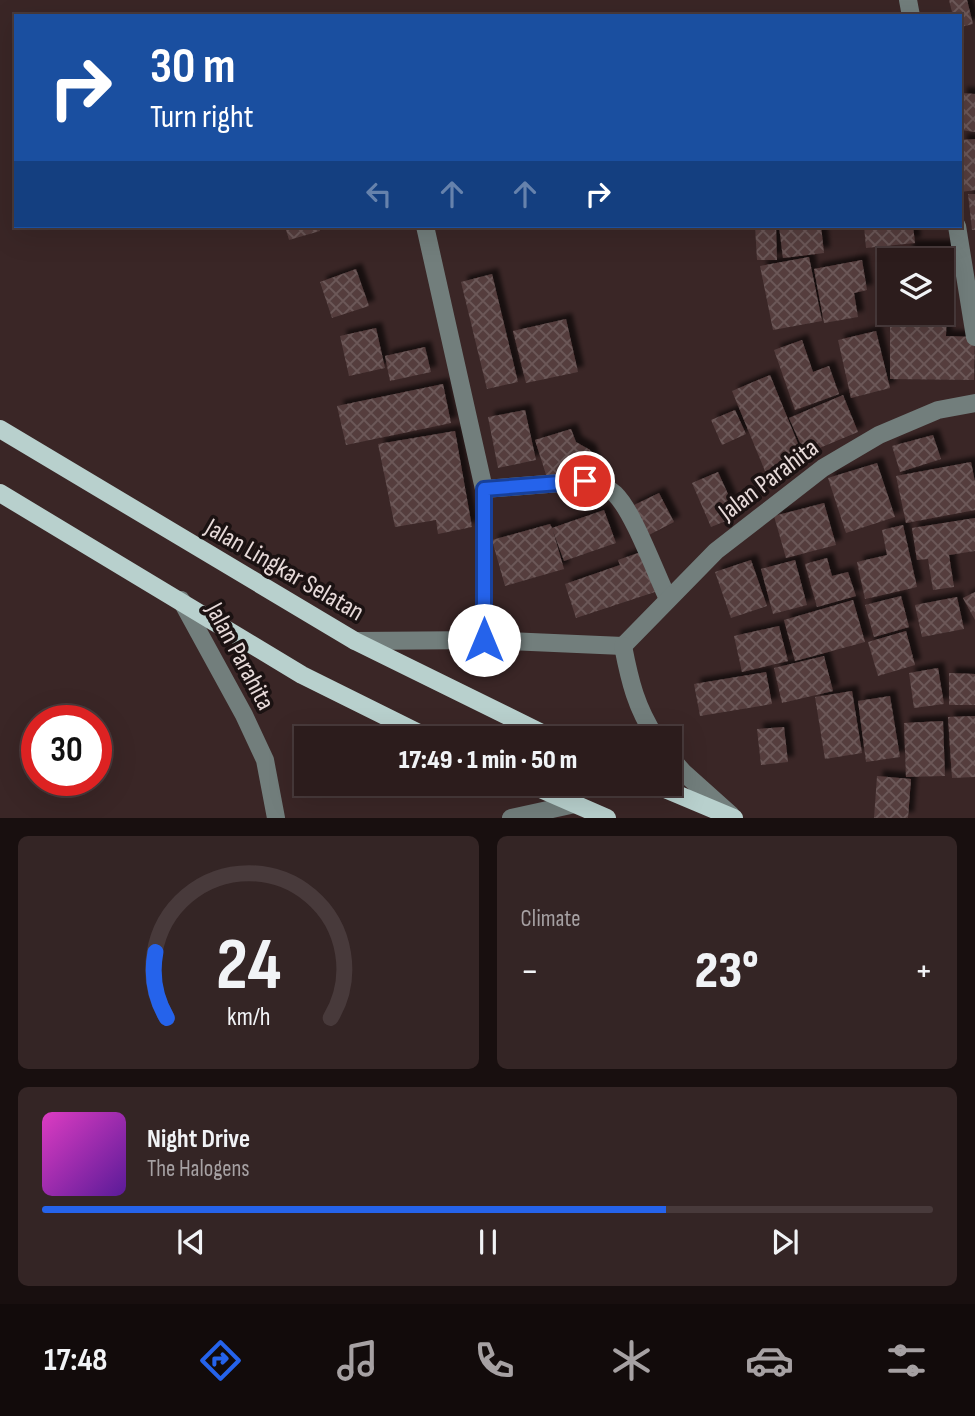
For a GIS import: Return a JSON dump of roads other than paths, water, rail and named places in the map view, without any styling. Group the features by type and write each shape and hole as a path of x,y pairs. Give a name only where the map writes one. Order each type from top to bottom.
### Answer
{"main road":[{"name":"Jalan Lingkar Selatan","path":"0,429 355,641 528,726"},
{"path":"0,493 302,675 405,726"},
{"path":"557,796 607,817"},
{"path":"682,796 734,817"}],"street":[{"path":"425,228 484,489 484,640"},
{"path":"957,228 975,337"},
{"name":"Jalan Parahita","path":"623,646 716,551 823,468 879,435 938,410 975,403"},
{"path":"484,489 585,481 600,484 616,495 627,509 668,599"},
{"name":"Jalan Parahita","path":"181,600 244,715 265,760 276,817"},
{"path":"355,641 484,640 623,646 631,687 648,726"},
{"path":"682,771 734,817"},
{"path":"511,817 575,804"}]}
